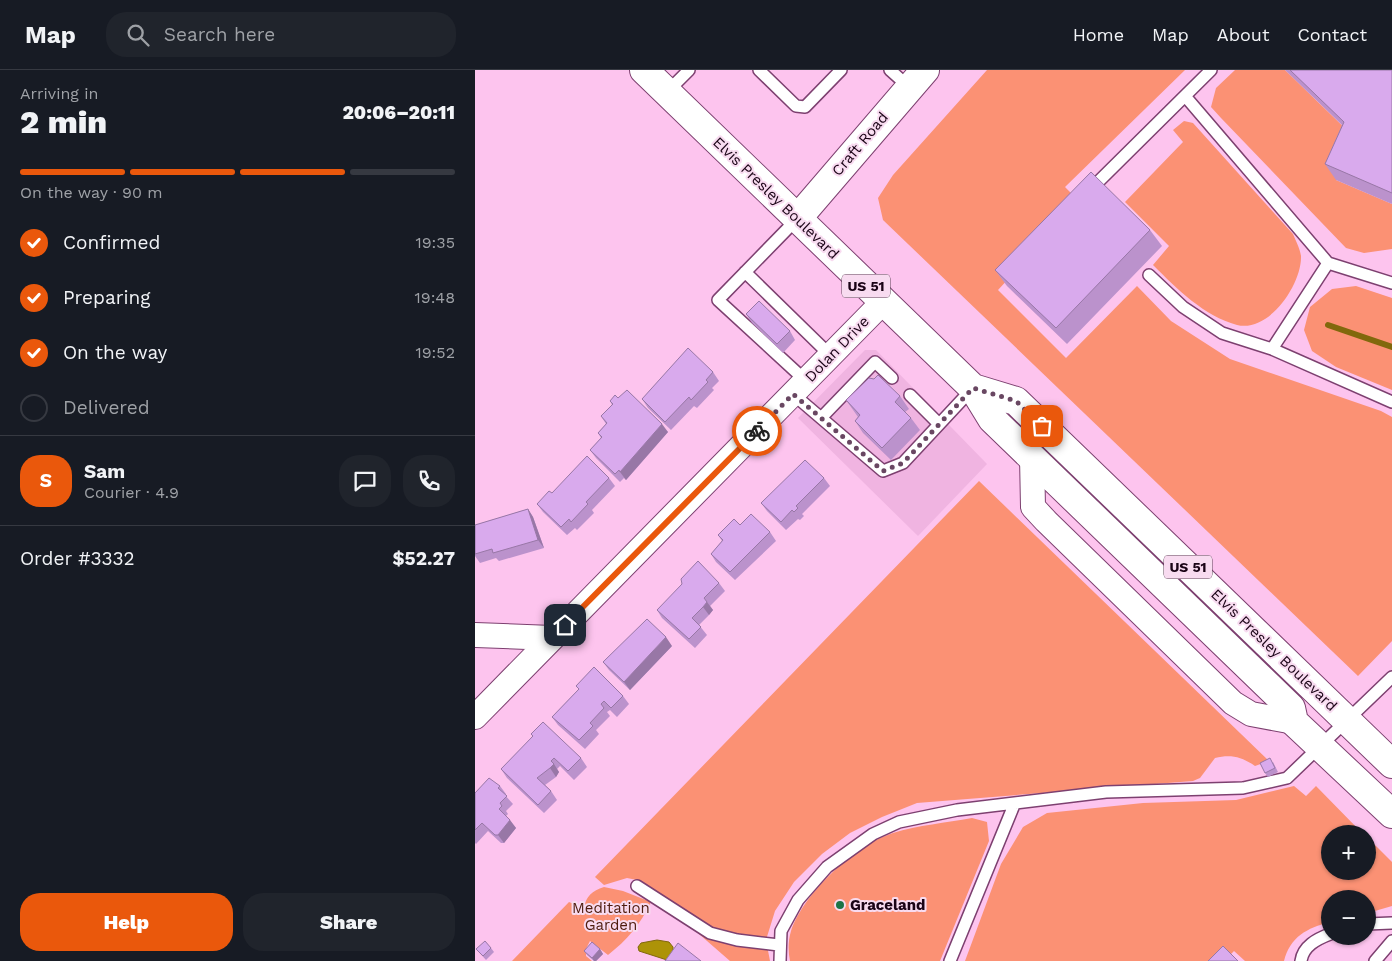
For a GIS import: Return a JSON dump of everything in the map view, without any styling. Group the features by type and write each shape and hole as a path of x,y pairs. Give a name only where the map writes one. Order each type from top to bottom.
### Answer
{"main road":[{"name":"Elvis Presley Boulevard","path":"644,70 973,388 992,419 1291,708 1294,722 1392,814"},
{"name":"Craft Road","path":"797,219 908,76"},
{"name":"Elvis Presley Boulevard","path":"973,388 1016,401 1392,764"}],"street":[{"name":"Dolan Drive","path":"475,717 883,302"},
{"path":"1032,457 1033,506 1046,520 1233,703 1251,714 1294,722"},
{"path":"475,635 552,638"}],"lane":[{"path":"667,92 689,70"},
{"path":"759,70 796,106 805,107 841,70"},
{"path":"1096,184 1211,70"},
{"path":"1185,96 1328,263 1392,283"},
{"path":"797,219 718,300 799,388 821,418 883,471 903,463 973,388"},
{"path":"1272,349 1328,263"},
{"path":"745,272 831,356"},
{"path":"1149,275 1183,307 1222,333 1272,349 1392,402"},
{"path":"821,418 875,362 893,378"},
{"path":"911,395 939,424"},
{"path":"780,961 779,945 781,931 798,900 827,867 873,834 899,822 957,810 1014,805 1105,792 1243,788 1287,778 1392,677"},
{"path":"950,961 1014,805"},
{"path":"637,886 709,933 737,940 779,945"},
{"path":"1376,924 1392,923"},
{"path":"1301,961 1302,952 1321,937"},
{"path":"1375,961 1392,941"}],"shaded area":[{"path":"865,350 876,350 987,464 918,536 798,418"},
{"path":"657,940 669,942 673,947 673,952 667,960 639,951 638,947 641,943"}],"green space":[{"path":"987,70 1185,70 1065,187 1080,202 998,290 1066,358 1137,286 1171,321 1230,359 1381,411 1392,417 1392,641 1358,676 883,220 878,198 893,175"},
{"path":"1235,70 1285,70 1355,138 1336,180 1392,204 1392,249 1364,253 1346,248 1211,107 1216,88"},
{"path":"1184,121 1193,123 1293,234 1298,245 1301,256 1296,280 1281,304 1261,322 1237,325 1225,321 1202,308 1181,292 1153,265 1169,246 1125,202 1183,142 1173,130"},
{"path":"1356,286 1392,298 1392,390 1336,367 1312,351 1304,330 1310,307 1332,289"},
{"path":"979,481 1269,761 1255,766 1246,760 1226,756 1215,758 1200,778 1193,781 917,803 882,817 850,833 822,854 794,882 775,911 766,940 770,961 730,961 637,880 627,878 604,885 595,877"},
{"path":"1294,786 1306,796 1316,786 1354,825 1321,825 1321,880 1376,880 1376,846 1392,862 1392,906 1376,911 1376,890 1321,890 1321,925 1307,931 1295,940 1290,946 1284,961 1245,961 1234,951 1224,961 965,961 1001,864 1023,827 1047,813 1143,803 1236,800"},
{"path":"972,818 987,822 989,841 940,961 790,961 789,938 798,916 819,886 847,859 878,839 893,833"},
{"name":"Meditation Garden","path":"604,887 623,891 651,902 632,932 608,955 590,941 586,949 586,956 592,961 512,961 569,902 584,908 590,894"}],"building":[{"path":"1290,70 1392,70 1392,193 1325,164 1344,122"},
{"path":"1091,172 1150,230 1056,328 995,270"},
{"path":"759,301 790,331 777,344 746,314"},
{"path":"688,348 713,372 706,380 708,382 691,400 689,397 665,422 642,399"},
{"path":"878,375 900,396 895,402 911,418 882,448 855,421 860,415 846,400 869,378 874,379"},
{"path":"627,390 662,424 620,472 619,470 615,474 590,450 602,437 598,433 607,423 601,416 613,404 610,401 615,395 618,398"},
{"path":"587,456 609,478 586,502 588,504 571,522 569,519 561,527 537,504 549,491 552,493"},
{"path":"805,460 824,478 796,506 798,508 794,512 792,510 781,522 761,503"},
{"path":"528,509 538,540 493,553 492,549 475,554 475,525"},
{"path":"751,514 770,532 730,572 711,554 723,540 718,535 734,519 740,525"},
{"path":"698,561 719,583 704,598 707,602 692,618 701,627 689,639 657,610 682,584 681,579"},
{"path":"647,619 666,637 624,682 603,662"},
{"path":"594,667 623,696 611,708 604,701 601,704 604,708 590,723 593,726 579,740 552,717 579,689 576,686"},
{"path":"543,722 581,758 568,771 554,758 551,761 554,764 537,778 551,791 538,805 501,769 533,736 531,734"},
{"path":"1270,758 1275,768 1265,773 1260,763"},
{"path":"489,778 500,786 498,788 507,796 500,803 502,806 499,809 510,820 498,835 495,835 482,823 475,830 475,793"},
{"path":"485,941 491,948 483,956 476,949"},
{"path":"592,942 600,949 592,958 584,951"},
{"path":"678,943 701,961 665,961"},
{"path":"1223,946 1238,961 1208,961"}],"waterway":[{"path":"1328,325 1392,347"}],"way so far":[{"path":"757,431 793,394 883,471 903,463 973,388 1016,401 1042,426"}],"place":[{"name":"Graceland","path":"840,905"}],"route":[{"path":"565,625 757,431"}]}
